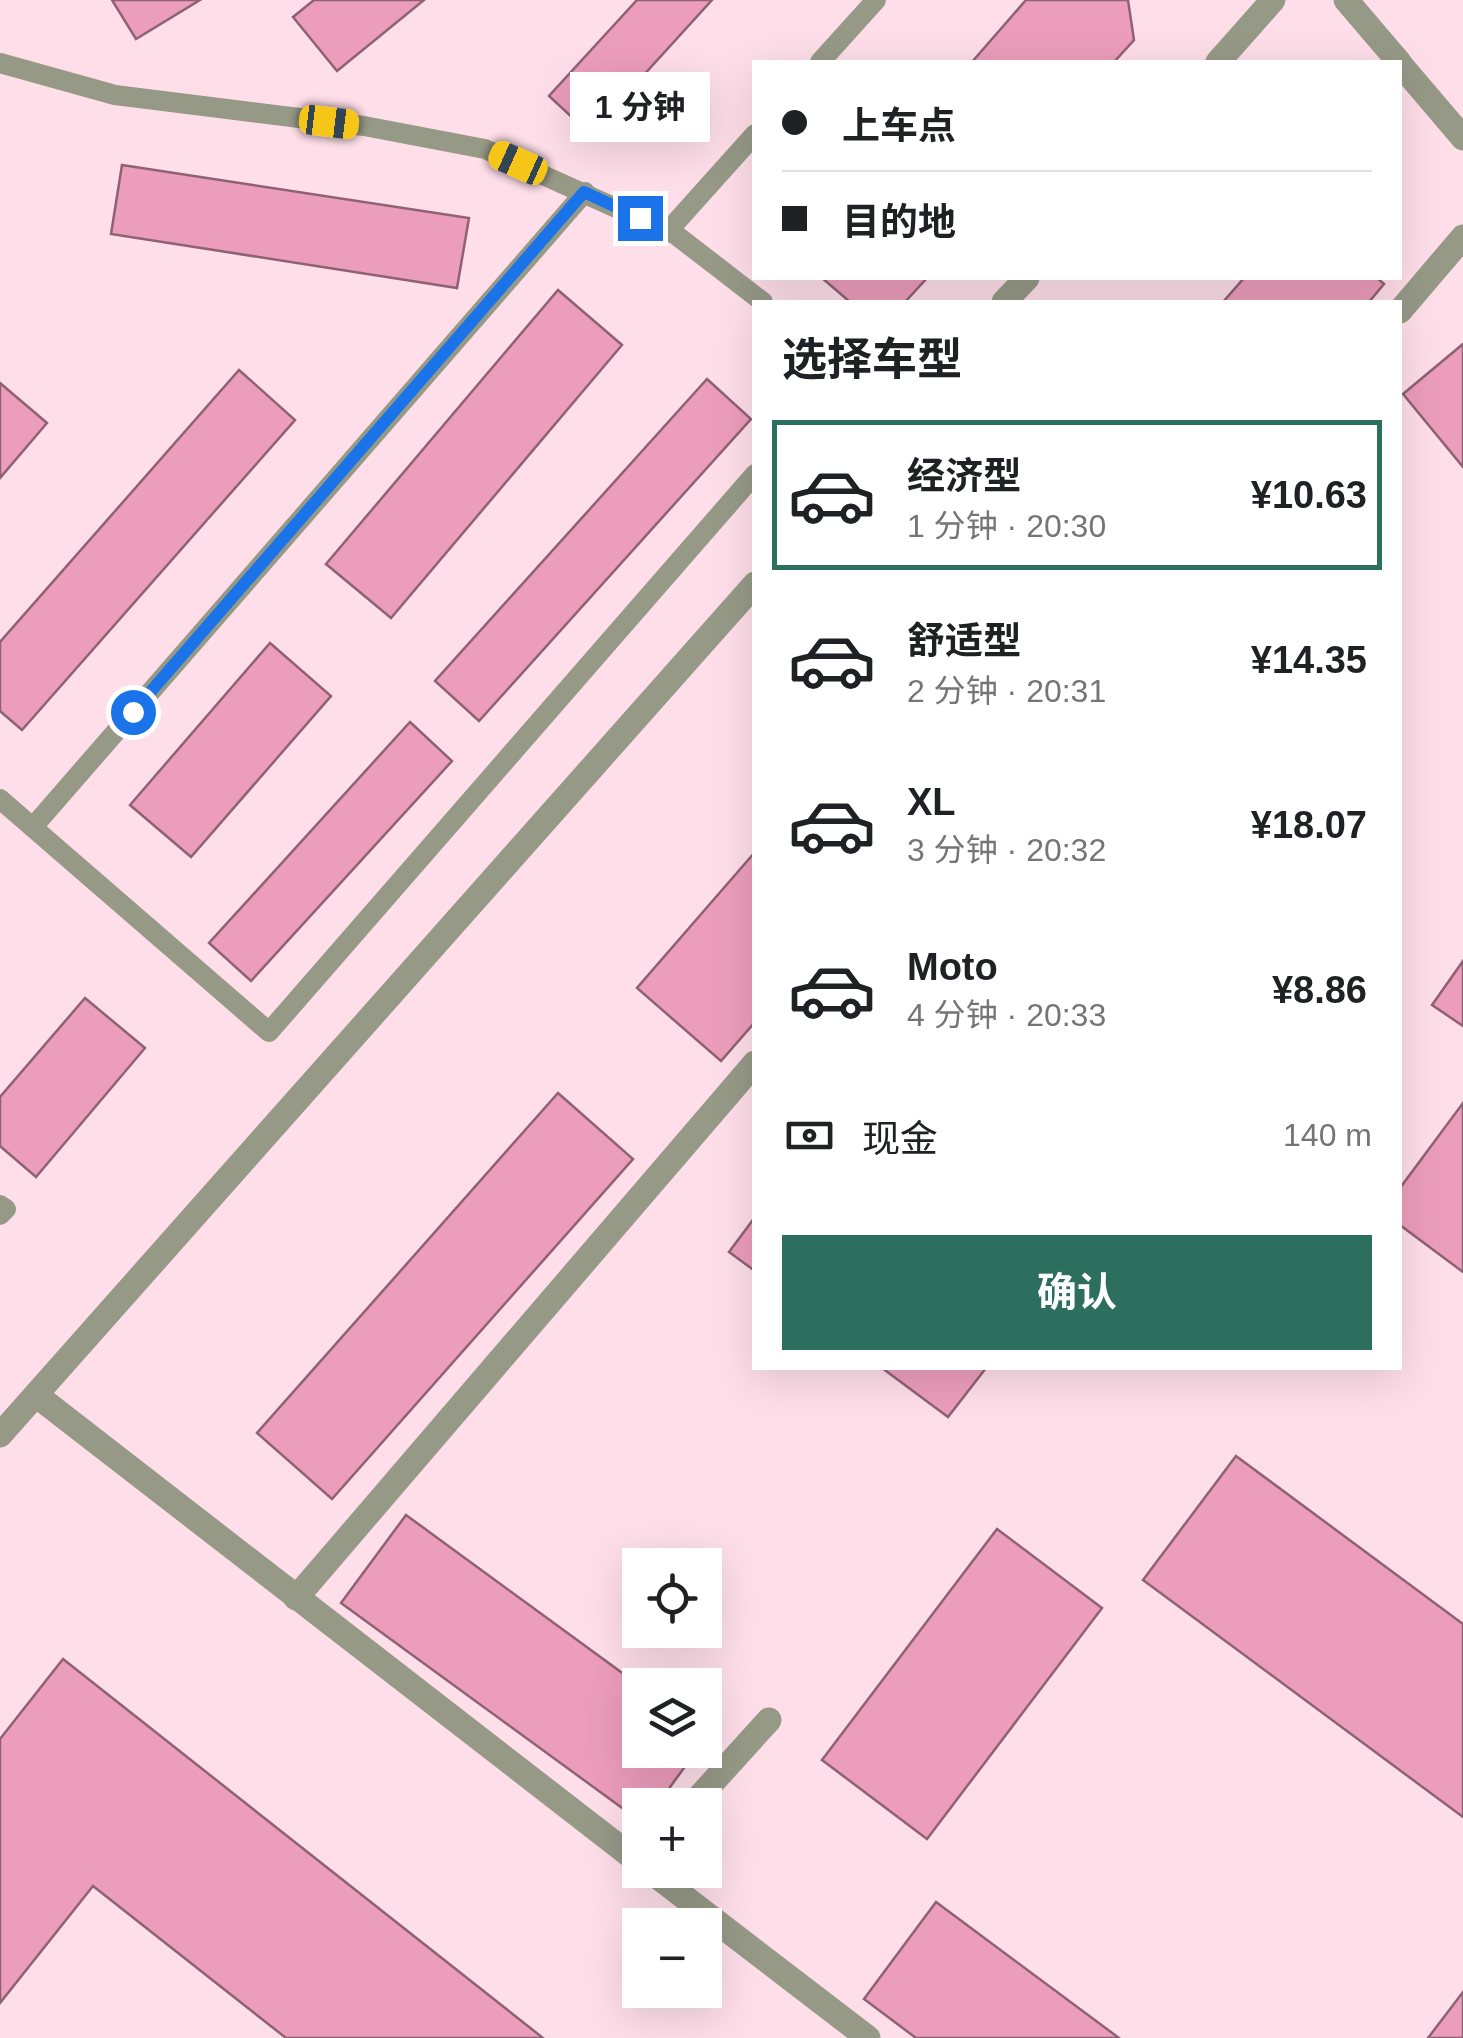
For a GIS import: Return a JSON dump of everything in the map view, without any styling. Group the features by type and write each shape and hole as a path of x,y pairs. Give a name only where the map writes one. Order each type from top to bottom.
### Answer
{"street":[{"path":"1220,60 1273,0"},
{"path":"1346,0 1397,60"},
{"path":"1402,65 1463,138"},
{"path":"1402,309 1463,238"},
{"path":"1006,300 1024,280"},
{"path":"0,1436 752,587"},
{"path":"296,1598 752,1066"},
{"path":"36,1395 622,1848"},
{"path":"707,1788 769,1720"},
{"path":"672,1888 868,2038"}],"lane":[{"path":"822,60 876,0"},
{"path":"0,63 114,96 364,126 485,148 668,231 760,300"},
{"path":"668,231 752,137"},
{"path":"33,827 584,192"},
{"path":"0,799 269,1032 752,477"},
{"path":"0,1204 6,1209 0,1216"}],"building":[{"path":"112,0 200,0 136,39"},
{"path":"314,0 424,0 337,71 293,17"},
{"path":"637,0 712,0 590,134 549,96"},
{"path":"1026,0 1128,0 1134,40 1116,60 974,60"},
{"path":"122,165 469,218 457,288 111,234"},
{"path":"824,280 925,280 907,300 848,300"},
{"path":"1242,280 1379,280 1384,284 1371,300 1225,300"},
{"path":"558,290 622,345 391,618 326,564"},
{"path":"1463,344 1463,467 1403,394"},
{"path":"239,370 295,420 22,730 0,711 0,642"},
{"path":"707,379 751,419 479,721 435,681"},
{"path":"0,383 47,423 0,478"},
{"path":"270,643 331,696 191,857 130,805"},
{"path":"410,722 452,761 251,981 209,943"},
{"path":"752,855 752,1025 721,1061 637,988"},
{"path":"1463,961 1463,1026 1432,1005"},
{"path":"85,998 145,1048 36,1177 0,1146 0,1097"},
{"path":"558,1093 633,1159 332,1499 257,1433"},
{"path":"1463,1103 1463,1272 1402,1226 1402,1185"},
{"path":"752,1221 752,1269 729,1252"},
{"path":"885,1370 984,1370 948,1417"},
{"path":"1236,1456 1463,1624 1463,1817 1143,1580"},
{"path":"406,1515 622,1673 622,1768 684,1768 669,1788 622,1788 622,1808 341,1603"},
{"path":"997,1529 1102,1608 927,1839 822,1760"},
{"path":"63,1659 543,2038 286,2038 93,1886 0,2003 0,1739"},
{"path":"936,1902 1119,2038 916,2038 864,1999"},
{"path":"1463,1992 1463,2038 1428,2038"}],"route":[{"path":"133,712 584,192 640,218"}]}
